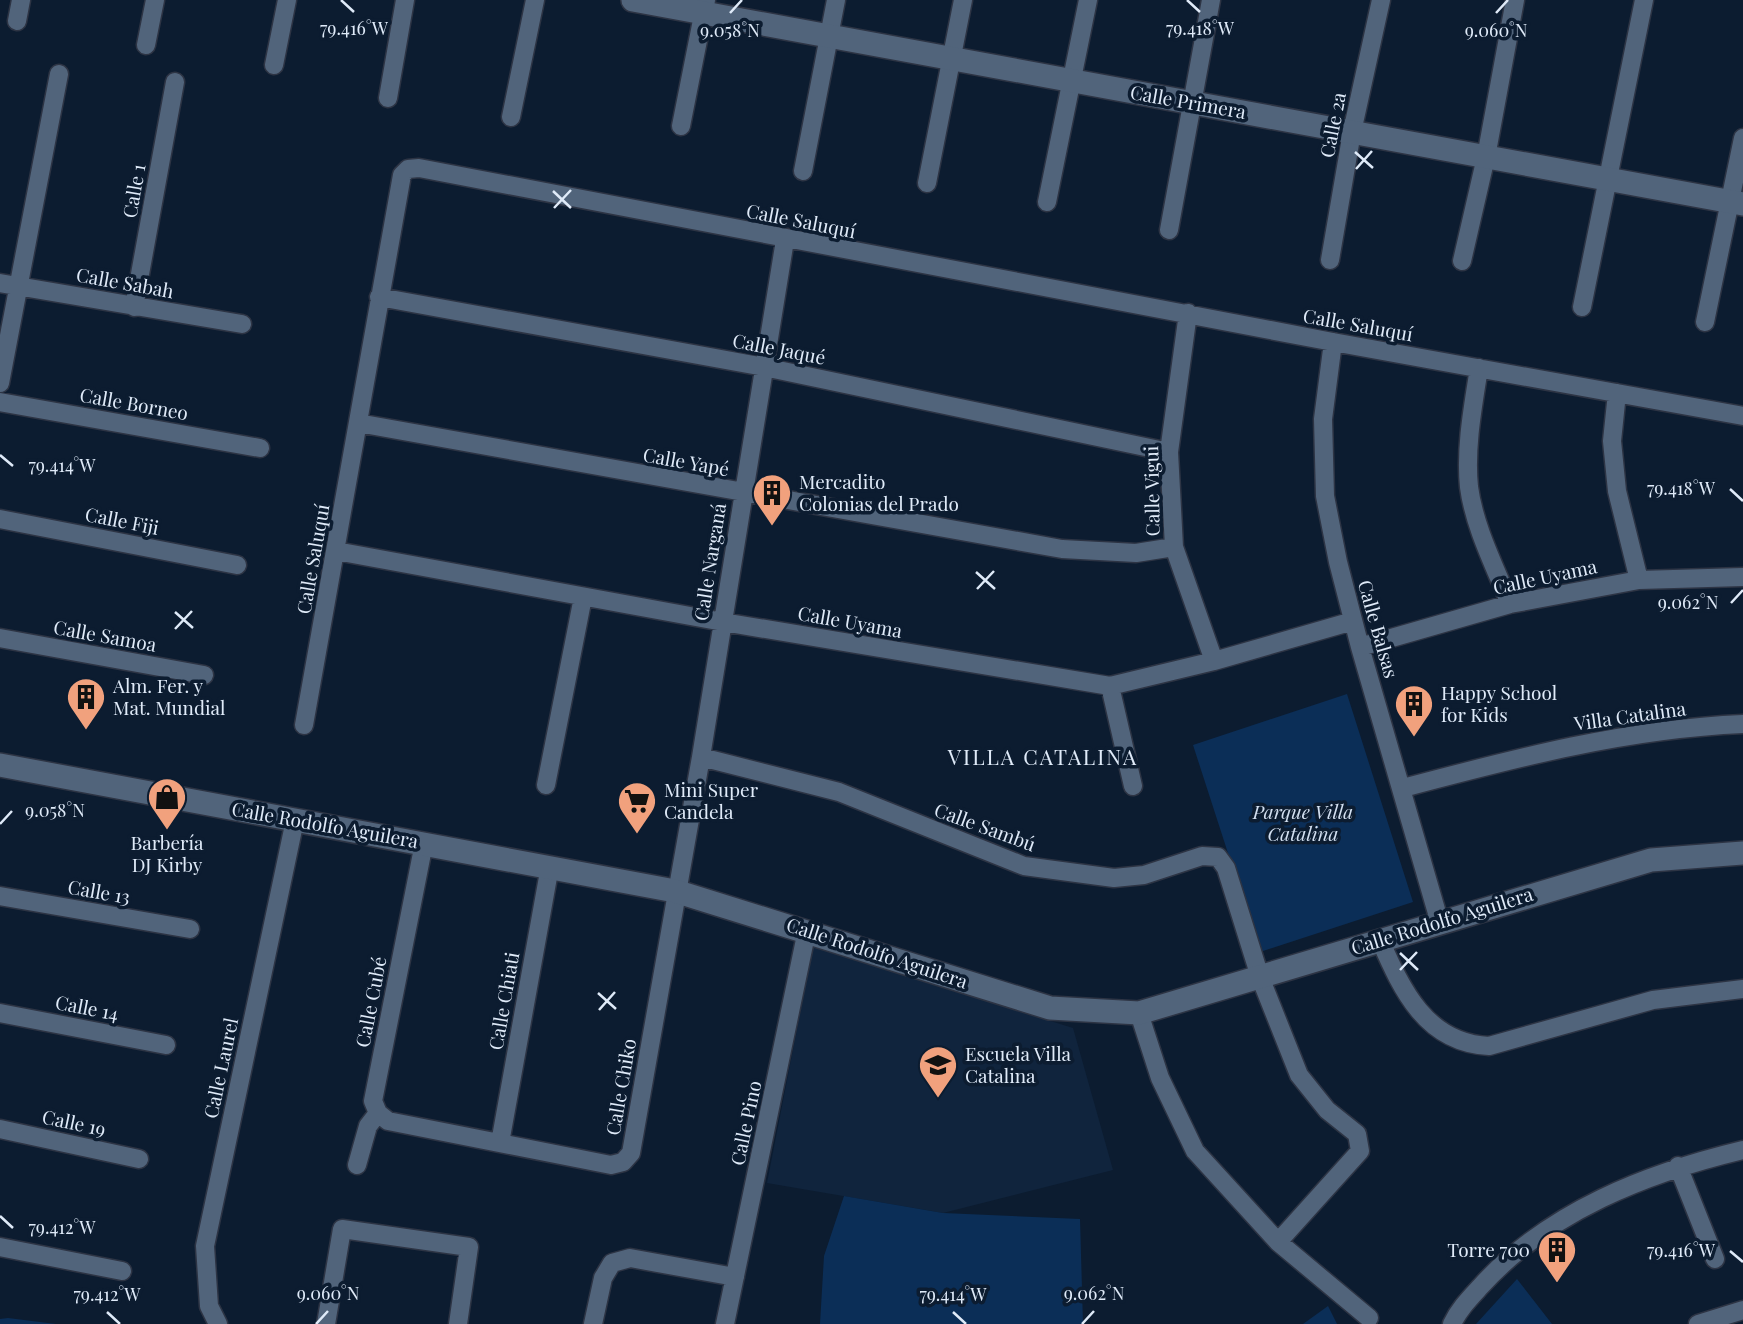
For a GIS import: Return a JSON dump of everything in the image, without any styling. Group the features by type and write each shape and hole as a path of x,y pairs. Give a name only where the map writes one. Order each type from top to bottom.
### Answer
{"street":[{"path":"17,21 21,0"},
{"path":"146,44 155,0"},
{"path":"274,65 287,0"},
{"path":"387,98 405,0"},
{"path":"511,117 535,0"},
{"name":"Calle Primera","path":"633,0 705,6 829,36 1737,203"},
{"path":"803,171 836,0"},
{"path":"927,183 963,0"},
{"path":"1047,202 1088,0"},
{"path":"1169,230 1190,103 1211,0"},
{"name":"Calle 2a","path":"1330,260 1352,132 1381,0"},
{"path":"1462,261 1486,157 1515,0"},
{"path":"1582,307 1644,0"},
{"path":"681,126 705,6"},
{"path":"0,383 8,284 59,74"},
{"name":"Calle 1","path":"134,307 175,82"},
{"path":"1705,322 1737,203 1743,138"},
{"name":"Calle Saluquí","path":"304,724 379,297 402,175 408,169 1743,416"},
{"name":"Calle Narganá","path":"675,891 701,757 785,240"},
{"name":"Calle Sabah","path":"8,284 242,324"},
{"name":"Calle Jaqué","path":"379,297 764,367 1169,452"},
{"name":"Calle Vigui","path":"1188,313 1169,452 1174,547 1214,661"},
{"name":"Calle Balsas","path":"1333,342 1323,419 1325,496 1360,648 1403,788 1439,920"},
{"path":"1479,368 1470,425 1469,487 1486,544 1510,604"},
{"path":"1617,393 1612,441 1616,491 1639,580"},
{"name":"Calle Borneo","path":"0,402 260,449"},
{"name":"Calle Yapé","path":"358,423 742,494 1062,549 1136,554 1174,547"},
{"name":"Calle Fiji","path":"0,519 237,565"},
{"name":"Calle Uyama","path":"336,551 723,622 1110,686 1214,661 1353,621"},
{"name":"Calle Uyama","path":"1360,648 1510,604 1639,580 1743,577"},
{"path":"546,785 583,597"},
{"name":"Calle Samoa","path":"0,638 204,675"},
{"path":"1110,686 1133,786"},
{"name":"Villa Catalina","path":"1403,788 1510,759 1646,731 1743,724"},
{"name":"Calle Sambú","path":"701,757 839,792 1024,866 1114,878 1144,875 1202,856 1217,857 1226,868 1260,977"},
{"name":"Calle Rodolfo Aguilera","path":"0,765 675,891 1050,1008 1139,1013 1439,920 1651,860 1743,853"},
{"name":"Calle Laurel","path":"218,1324 209,1306 205,1246 295,820"},
{"name":"Calle Cubé","path":"357,1165 368,1126 378,1113 373,1101 424,843"},
{"name":"Calle Chiati","path":"500,1143 550,866"},
{"name":"Calle Chiko","path":"378,1113 387,1121 611,1165 623,1162 631,1153 675,891"},
{"name":"Calle 13","path":"0,896 190,929"},
{"name":"Calle Pino","path":"725,1324 807,930"},
{"path":"1380,940 1416,1011 1450,1037 1470,1045 1489,1046 1653,1000 1743,989"},
{"path":"1260,977 1299,1074 1327,1110 1357,1134 1360,1142 1360,1152 1278,1242"},
{"name":"Calle 14","path":"0,1013 166,1045"},
{"path":"1139,1013 1160,1078 1195,1151 1278,1242 1369,1318"},
{"name":"Calle 19","path":"0,1129 139,1158"},
{"path":"1452,1324 1458,1312 1502,1263 1583,1206 1678,1166 1743,1150"},
{"path":"1678,1166 1715,1259"},
{"path":"326,1324 342,1229 469,1247 458,1324"},
{"path":"0,1247 122,1271"},
{"path":"593,1324 603,1278 612,1263 630,1258 735,1277"},
{"path":"1698,1324 1743,1310"}],"shaded area":[{"name":"Escuela Villa Catalina","path":"813,947 1073,1028 1113,1170 943,1213 767,1183"}],"green space":[{"name":"Parque Villa Catalina","path":"1347,694 1413,902 1260,952 1193,745"},
{"path":"844,1196 943,1213 1080,1219 1083,1324 820,1324 824,1256"},
{"path":"1517,1279 1552,1324 1476,1324"},
{"path":"1328,1306 1337,1324 1303,1324"},
{"path":"0,1319 56,1324 0,1324"}],"place":[{"name":"Mercadito Colonias del Prado","path":"772,527"},
{"name":"Alm. Fer. y Mat. Mundial","path":"86,731"},
{"name":"Happy School for Kids","path":"1414,738"},
{"name":"Barbería DJ Kirby","path":"167,831"},
{"name":"Mini Super Candela","path":"637,835"},
{"name":"Escuela Villa Catalina","path":"938,1099"},
{"name":"Torre 700","path":"1557,1284"}],"district":[{"name":"VILLA CATALINA","path":"1043,758"}]}
